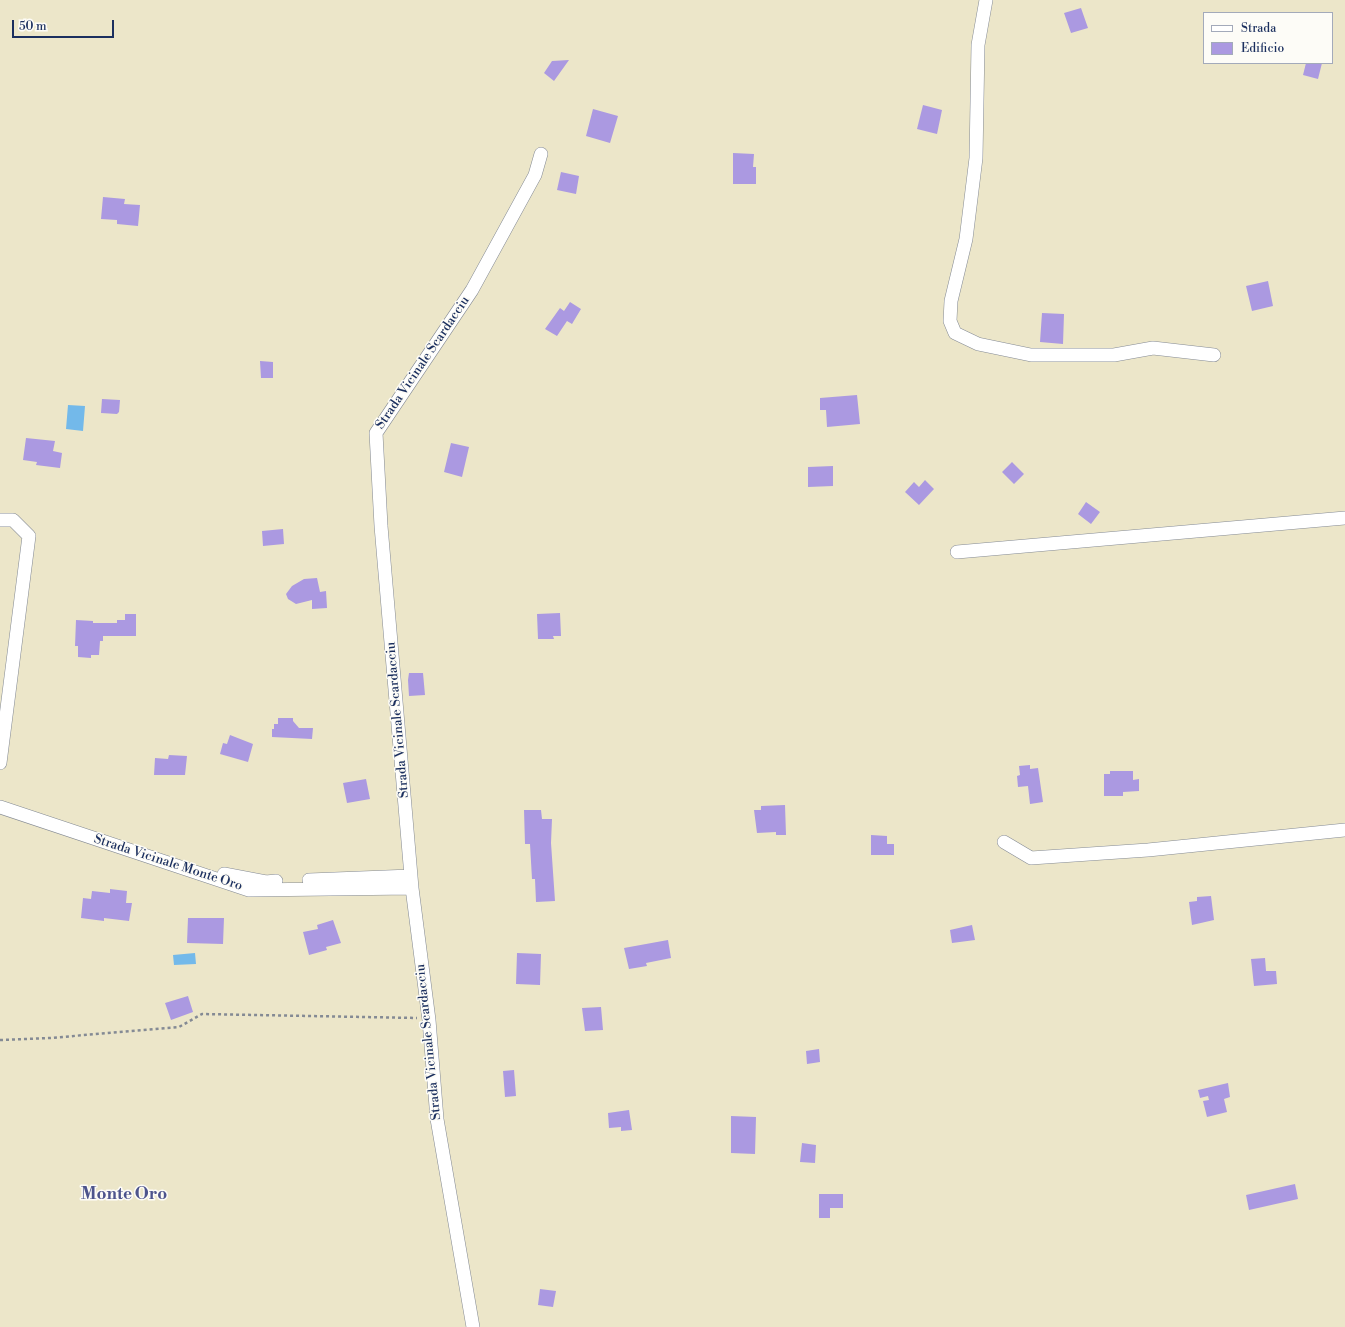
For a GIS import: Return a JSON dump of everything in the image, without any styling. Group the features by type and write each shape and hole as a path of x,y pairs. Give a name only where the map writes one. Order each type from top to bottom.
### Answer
{"street":[{"path":"986,0 978,45 976,158 966,239 951,301 950,321 955,333 978,344 1031,355 1114,355 1154,348 1214,355"},
{"name":"Strada Vicinale Scardacciu","path":"473,1327 437,1118 429,1020 412,882 381,526 376,433 472,290 535,175 542,154"},
{"path":"957,552 1345,518"},
{"path":"0,520 13,520 29,536 0,763"},
{"name":"Strada Vicinale Monte Oro","path":"0,797 58,819 230,876 266,882 412,882"},
{"name":"Strada Vicinale Monte Oro","path":"0,807 249,890 412,882"},
{"path":"1004,842 1031,858 1148,850 1345,830"}],"path":[{"path":"0,1040 50,1038 179,1027 202,1014 408,1016 429,1020"}],"water":[{"path":"68,405 85,406 83,431 66,429"},
{"path":"195,953 196,964 174,965 173,955"}],"building":[{"path":"1081,8 1088,28 1071,33 1064,13"},
{"path":"569,60 554,81 544,73 552,61"},
{"path":"1306,64 1322,64 1318,79 1303,75"},
{"path":"923,105 942,110 937,134 917,129"},
{"path":"593,109 618,116 610,143 586,136"},
{"path":"733,153 754,154 753,167 756,167 756,184 733,184"},
{"path":"561,172 579,176 576,194 557,190"},
{"path":"103,197 125,199 124,204 140,205 138,226 117,224 117,220 101,219"},
{"path":"1268,281 1273,306 1252,311 1246,286"},
{"path":"570,302 581,309 572,324 567,321 557,336 545,329 560,308 564,311"},
{"path":"1042,313 1064,314 1063,344 1040,342"},
{"path":"260,361 273,362 273,378 261,378"},
{"path":"857,395 860,424 827,427 826,410 820,410 820,398"},
{"path":"102,399 120,400 119,412 117,414 101,413"},
{"path":"26,438 55,441 53,451 62,453 60,468 36,465 37,462 23,460"},
{"path":"451,443 469,447 462,477 444,472"},
{"path":"1012,462 1024,474 1014,484 1002,472"},
{"path":"833,466 833,486 808,487 808,467"},
{"path":"925,480 934,489 919,505 905,492 914,482 919,487"},
{"path":"1086,502 1100,512 1091,524 1078,514"},
{"path":"283,529 284,544 263,546 262,531"},
{"path":"317,578 320,592 326,591 327,608 312,609 312,600 296,604 288,599 286,594 292,586 304,579"},
{"path":"560,613 561,636 553,636 554,639 538,639 537,614"},
{"path":"125,614 136,614 136,636 103,636 103,641 100,641 99,655 91,655 91,658 78,657 78,646 75,646 76,620 93,621 93,623 117,623 117,620 125,620"},
{"path":"409,673 423,673 425,695 409,696"},
{"path":"278,718 293,718 293,721 299,728 313,728 312,739 272,737 272,729 274,729 274,724 278,724"},
{"path":"230,735 253,744 248,762 220,754 223,743 227,744"},
{"path":"169,755 187,756 185,775 154,775 155,758 168,759"},
{"path":"1030,765 1030,769 1038,768 1043,802 1030,804 1028,786 1018,787 1017,776 1020,775 1019,766"},
{"path":"1110,771 1133,771 1133,780 1139,779 1139,791 1123,792 1123,796 1104,796 1104,774 1110,774"},
{"path":"366,779 370,799 347,803 343,783"},
{"path":"785,805 786,835 776,835 776,832 757,833 754,810 761,810 761,806"},
{"path":"524,810 541,810 542,819 552,819 551,843 555,901 536,902 535,879 532,879 530,844 525,844"},
{"path":"871,835 887,836 887,844 894,844 894,855 871,855"},
{"path":"110,889 127,891 126,903 132,903 129,921 104,918 104,921 81,918 83,898 91,899 92,891 110,893"},
{"path":"1211,896 1214,920 1192,925 1189,902 1197,901 1197,897"},
{"path":"188,918 224,918 223,944 187,943"},
{"path":"333,920 341,943 326,947 327,950 309,955 303,932 318,929 317,925"},
{"path":"972,925 975,940 952,943 950,930"},
{"path":"668,940 671,958 646,963 647,966 629,969 624,948"},
{"path":"517,953 541,954 540,985 516,984"},
{"path":"1265,958 1266,971 1276,971 1277,984 1254,986 1251,959"},
{"path":"188,996 193,1012 171,1020 165,1003"},
{"path":"601,1007 603,1030 585,1031 582,1008"},
{"path":"819,1049 820,1062 807,1064 806,1051"},
{"path":"514,1070 516,1096 505,1097 503,1071"},
{"path":"1228,1083 1230,1097 1224,1099 1227,1112 1207,1117 1203,1101 1209,1100 1208,1096 1200,1098 1198,1090"},
{"path":"629,1110 632,1130 621,1131 621,1127 609,1128 608,1113"},
{"path":"731,1116 756,1117 755,1154 731,1153"},
{"path":"802,1143 816,1145 815,1163 800,1162"},
{"path":"1295,1184 1298,1199 1249,1210 1246,1195"},
{"path":"819,1194 843,1194 843,1208 830,1208 830,1218 819,1218"},
{"path":"540,1289 556,1291 553,1307 538,1305"}],"district":[{"name":"Monte Oro","path":"124,1195"}]}
